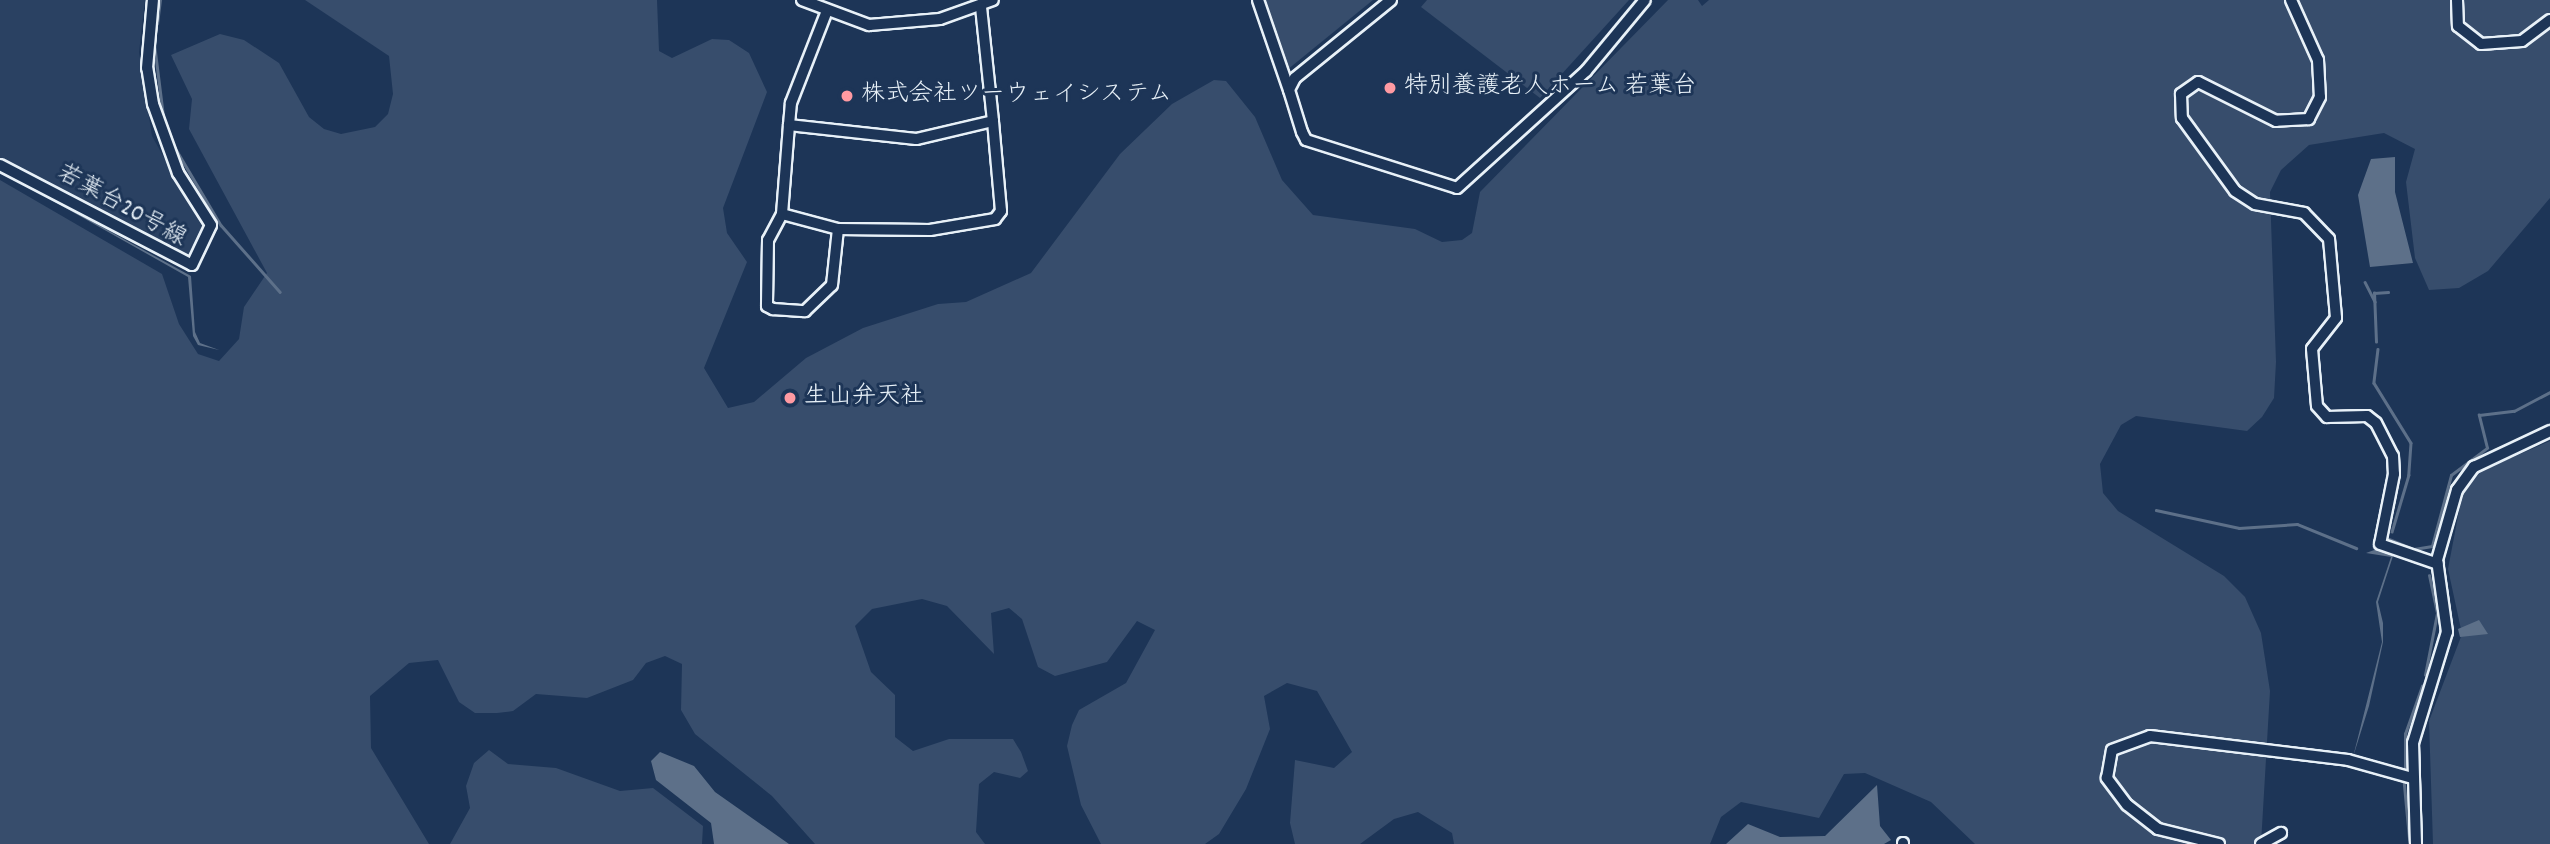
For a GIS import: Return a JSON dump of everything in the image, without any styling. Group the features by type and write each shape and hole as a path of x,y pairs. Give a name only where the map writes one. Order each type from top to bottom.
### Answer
{"street":[{"name":"若葉台20号線","path":"0,165 192,265 211,225 178,173 153,104 147,68 153,0"},
{"path":"802,0 826,13 869,25 903,24 981,6 993,0"},
{"path":"1258,0 1306,139 1457,188 1587,71 1645,0"},
{"path":"1289,90 1391,0"},
{"path":"2291,0 2318,60 2318,110 2294,124 2276,121 2198,82 2181,94 2182,118 2235,191 2255,204 2304,213 2329,239 2336,318 2312,349 2317,406 2327,417 2367,415 2376,423 2393,456 2394,474 2380,544 2438,564"},
{"path":"2457,0 2458,26 2481,44 2522,41 2550,20"},
{"path":"782,214 838,229 930,230 995,219 1001,211 981,6"},
{"path":"826,13 789,125 782,214 768,240 767,306 773,309 805,311 832,285 838,229"},
{"path":"789,125 916,139 993,121"},
{"path":"2416,844 2413,743 2447,632 2438,564 2464,478 2550,431"},
{"path":"2219,844 2158,829 2127,805 2107,778 2112,750 2150,736 2348,760 2412,778"},
{"path":"2261,844 2281,833"}],"shaded area":[{"path":"0,0 145,0 139,52 152,136 204,230 189,261 0,161"},
{"path":"305,0 657,0 659,51 672,58 712,39 729,40 749,53 767,92 723,208 727,233 747,262 704,368 728,408 754,402 806,358 863,328 938,304 966,302 1031,273 1120,154 1172,104 1214,80 1226,81 1255,117 1282,180 1313,215 1415,229 1442,242 1462,240 1472,233 1480,192 1668,0 1698,0 1702,6 1709,0 2550,0 2550,198 2488,271 2459,288 2429,290 2415,258 2406,182 2415,149 2384,133 2309,145 2281,170 2270,192 2276,362 2274,398 2262,417 2247,431 2136,416 2121,425 2100,464 2103,493 2118,511 2224,576 2245,597 2261,633 2270,691 2261,844 1975,844 1931,802 1865,773 1844,774 1819,818 1741,802 1721,817 1710,844 1454,844 1452,833 1418,812 1394,819 1360,844 1295,844 1290,823 1295,760 1334,768 1352,752 1317,691 1287,683 1264,696 1270,729 1246,789 1219,834 1205,844 1101,844 1081,805 1067,746 1072,725 1079,710 1126,683 1155,630 1137,621 1107,662 1055,676 1038,667 1022,619 1009,608 991,613 994,654 947,606 922,599 872,609 855,626 871,672 895,695 895,737 913,751 949,739 1013,739 1021,752 1028,771 1020,778 994,772 979,784 976,832 985,844 815,844 772,796 695,734 681,710 682,664 665,656 646,663 633,680 587,698 536,694 513,711 497,713 475,713 459,702 438,660 409,663 370,696 371,748 429,844 0,844 0,180 162,274 179,324 198,354 219,361 239,339 244,307 267,273 189,129 192,99 171,55 220,34 244,40 279,63 309,117 324,129 341,134 375,127 388,114 393,94 389,56"},
{"path":"1265,0 1373,0 1287,70"},
{"path":"1427,0 1629,0 1540,98 1421,7"},
{"path":"2395,157 2395,192 2413,263 2370,267 2358,195 2371,159"},
{"path":"0,171 191,276 195,332 200,343 219,350 198,345 193,336 188,277"},
{"path":"2550,441 2550,844 2433,844 2429,721 2462,634 2448,569 2462,495 2481,471"},
{"path":"2377,549 2393,556 2378,602 2383,623 2383,642 2369,706 2353,757 2382,642 2376,602 2391,557 2366,553"},
{"path":"2479,620 2488,634 2460,637 2458,629"},
{"path":"489,750 508,764 556,768 620,791 653,788 703,826 702,844 450,844 470,808 466,786 474,763"},
{"path":"660,752 694,766 715,792 789,844 714,844 711,823 656,780 651,761"},
{"path":"1877,785 1880,826 1891,840 1884,844 1726,844 1748,824 1780,837 1825,836"}],"waterway":[{"path":"157,24 160,0"},
{"path":"154,40 164,120"},
{"path":"174,146 221,225 280,292"},
{"path":"2365,282 2375,302"},
{"path":"2376,342 2374,293 2388,292"},
{"path":"2378,349 2374,383 2411,443 2409,475 2392,532"},
{"path":"2389,539 2414,549 2432,546 2451,475 2487,448 2479,415 2514,411 2550,392"},
{"path":"2522,439 2550,424"},
{"path":"2494,450 2510,444"},
{"path":"2156,510 2239,528 2297,524 2356,548"},
{"path":"2425,675 2437,613 2429,576"},
{"path":"2405,769 2405,734 2422,686"},
{"path":"2404,780 2410,844"}],"place":[{"name":"特別養護老人ホーム 若葉台","path":"1390,88"},
{"name":"株式会社ツーウェイシステム","path":"847,96"},
{"name":"生山弁天社","path":"790,398"}]}
